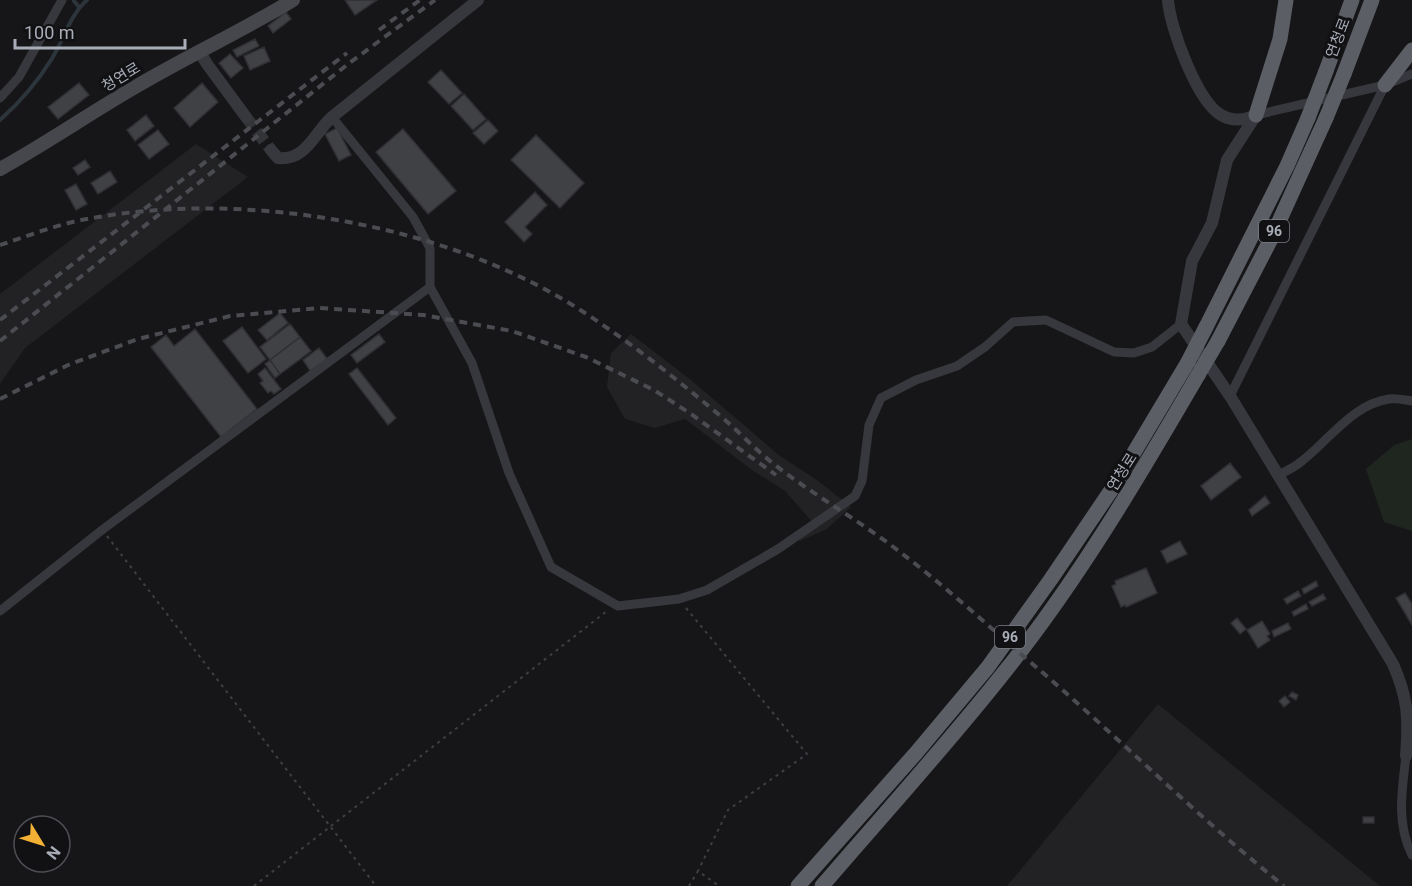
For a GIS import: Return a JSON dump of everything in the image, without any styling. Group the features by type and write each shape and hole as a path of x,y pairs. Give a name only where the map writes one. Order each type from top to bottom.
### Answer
{"highway":[{"path":"1256,115 1280,39 1286,0"},
{"name":"연청로","path":"798,886 988,667 1052,579 1114,486 1188,362 1282,176 1308,118 1352,0"},
{"name":"연청로","path":"822,886 1003,675 1128,494 1218,341 1272,237 1326,118 1372,0"},
{"path":"1385,85 1412,50"}],"main road":[{"name":"청연로","path":"0,169 40,147 136,86 293,0"}],"street":[{"path":"0,99 19,77 62,0"},
{"path":"271,150 278,158 287,159 297,155 306,148 324,123 478,0"},
{"path":"1168,0 1174,32 1203,98 1221,115 1241,121 1256,115 1385,85 1412,74"},
{"path":"199,51 246,117"},
{"path":"1230,396 1385,85"},
{"path":"332,117 413,217 430,248 430,287 472,363 509,473 551,567 618,606 679,599 707,590 778,549 855,496 862,480 868,425 881,398 916,380 957,366 985,347 1013,322 1046,320 1114,352 1134,353 1152,347 1181,324 1192,261 1212,223 1227,160 1256,115"},
{"path":"0,611 102,530 430,287"},
{"path":"1181,324 1230,396 1393,664 1405,696 1407,716 1406,756 1401,800 1402,824 1406,843 1412,855"},
{"path":"1278,475 1303,460 1343,424 1379,401 1391,398 1412,401"}],"path":[{"path":"102,530 376,886"},
{"path":"679,599 807,754 728,810 698,872 688,886"},
{"path":"254,886 606,612 618,606"},
{"path":"698,872 719,886"}],"shaded area":[{"path":"196,144 248,177 25,348 0,384 0,294"},
{"path":"631,334 691,380 780,456 817,480 851,507 827,529 800,541 794,532 814,524 785,491 752,470 685,419 655,428 625,419 607,387 611,353"},
{"path":"1412,439 1412,531 1384,522 1366,469 1394,445"},
{"path":"1158,704 1380,886 1007,886"}],"building":[{"path":"345,0 377,0 355,15"},
{"path":"286,12 291,19 273,33 268,26"},
{"path":"255,39 259,46 237,57 233,50"},
{"path":"264,47 270,61 250,70 244,56"},
{"path":"230,54 243,68 231,78 219,63"},
{"path":"441,70 462,93 449,104 428,82"},
{"path":"79,83 89,95 58,119 48,107"},
{"path":"202,83 218,102 190,127 174,108"},
{"path":"464,94 486,119 473,130 451,106"},
{"path":"146,115 154,126 135,141 127,130"},
{"path":"488,120 498,131 484,144 473,133"},
{"path":"337,128 351,155 339,161 325,134"},
{"path":"403,129 456,191 428,214 376,152"},
{"path":"158,130 169,144 149,159 138,145"},
{"path":"536,135 584,183 560,208 511,160"},
{"path":"85,160 90,167 78,175 73,168"},
{"path":"110,171 117,182 98,194 91,183"},
{"path":"76,184 87,204 76,210 65,190"},
{"path":"535,192 547,205 525,227 532,234 524,242 505,222"},
{"path":"280,313 288,323 267,340 258,330"},
{"path":"290,324 300,337 270,360 260,347"},
{"path":"242,327 266,359 248,373 223,341"},
{"path":"195,329 257,409 221,437 151,347 166,335 174,346"},
{"path":"379,334 385,342 357,363 351,355"},
{"path":"300,337 311,351 280,374 270,360"},
{"path":"319,348 328,360 311,372 303,360"},
{"path":"270,360 280,374 275,378 265,364"},
{"path":"265,368 281,389 274,394 271,391 268,393 260,383 263,381 258,374"},
{"path":"357,368 396,418 388,425 349,374"},
{"path":"1230,463 1241,477 1211,500 1201,486"},
{"path":"1265,496 1270,503 1252,516 1249,510"},
{"path":"1180,541 1187,554 1167,563 1161,551"},
{"path":"1146,568 1157,593 1126,607 1125,605 1121,607 1112,586 1116,584 1115,581"},
{"path":"1316,581 1318,586 1304,594 1302,589"},
{"path":"1298,591 1301,596 1287,604 1284,599"},
{"path":"1405,593 1412,604 1412,625 1396,598"},
{"path":"1323,594 1326,599 1312,606 1309,602"},
{"path":"1306,604 1308,609 1294,616 1292,612"},
{"path":"1237,618 1246,629 1240,634 1231,623"},
{"path":"1262,621 1270,634 1267,636 1270,640 1258,648 1247,630"},
{"path":"1288,623 1291,629 1274,637 1272,631"},
{"path":"1292,692 1298,695 1296,700 1289,696"},
{"path":"1285,696 1290,702 1284,707 1279,701"},
{"path":"1363,817 1374,817 1374,823 1363,823"}],"waterway":[{"path":"0,120 40,76 56,52 76,13 87,0"},
{"path":"74,1 79,7"}],"tunnel":[{"path":"246,117 271,150"}],"railway":[{"path":"379,30 420,0"},
{"path":"0,341 348,64 435,0"},
{"path":"0,320 347,53"},
{"path":"0,245 76,221 149,211 213,209 279,212 345,221 410,236 473,257 531,282 585,313 639,351 724,419 775,465 916,564 1055,683 1217,830 1284,886"},
{"path":"0,399 68,365 138,339 230,316 320,308 423,315 512,331 586,357 654,390 776,475"}]}
